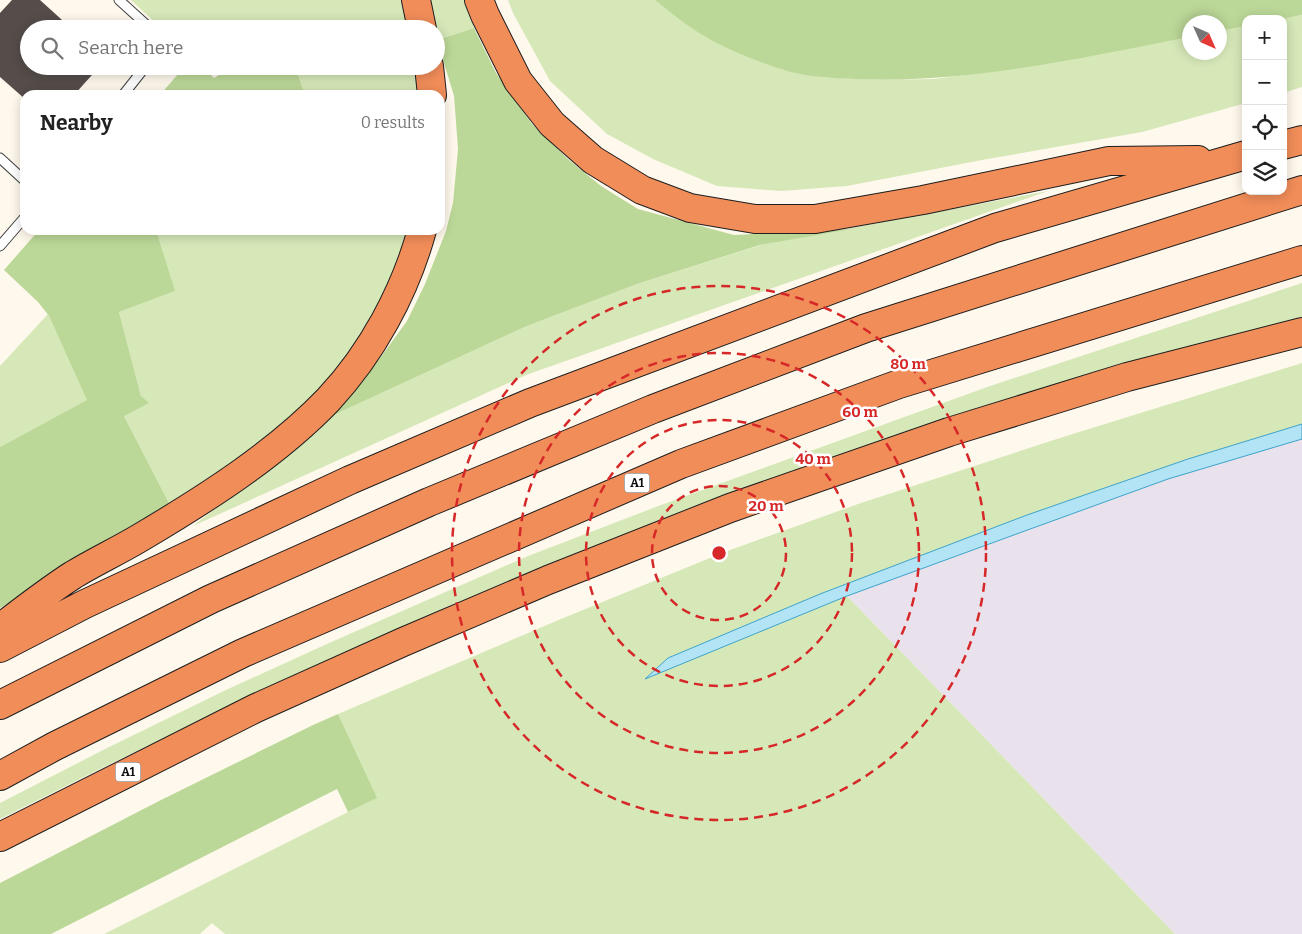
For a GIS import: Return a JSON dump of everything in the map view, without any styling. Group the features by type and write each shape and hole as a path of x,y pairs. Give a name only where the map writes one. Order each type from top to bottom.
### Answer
{"highway":[{"path":"416,0 420,20"},
{"path":"479,0 518,81 552,124 593,160 642,190 690,208 755,220 815,219 922,200 1109,161 1239,157"},
{"path":"430,75 431,90"},
{"path":"1287,144 1302,140"},
{"path":"0,648 85,604 350,480 530,403 995,228 1239,157"},
{"path":"0,705 211,599 429,502 653,410 866,328 1302,190"},
{"path":"0,628 73,575 143,536 220,486 263,457 298,428 329,399 352,370 388,315 414,258 421,235"},
{"name":"A1","path":"0,776 55,746 243,653 681,464 899,384 1302,260"},
{"name":"A1","path":"0,837 151,760 299,689 403,642 548,580 730,508 987,421 1127,378 1302,332"}],"lane":[{"path":"119,0 141,20"},
{"path":"127,90 139,75"},
{"path":"0,158 20,176"},
{"path":"0,246 20,223"}],"shaded area":[{"path":"1302,439 1302,934 1175,934 847,596 1168,479"}],"green space":[{"path":"131,0 401,0 406,20 152,20"},
{"path":"425,0 467,0 474,28 445,37 445,20 431,20"},
{"path":"508,0 655,0 704,36 781,69 820,77 881,80 934,79 997,71 1182,38 1182,60 1227,60 1227,30 1242,27 1242,104 1142,132 847,186 781,191 717,186 653,159 607,134 550,81 513,13"},
{"path":"655,0 1302,0 1302,15 1287,18 1287,15 1242,15 1242,27 1227,30 1227,15 1182,15 1182,38 1023,68 940,78 856,79 799,74 722,46 685,23"},
{"path":"1302,15 1302,87 1287,92 1287,60 1287,18"},
{"path":"474,28 496,73 532,124 568,159 601,186 638,209 734,235 851,229 760,245 640,283 527,326 323,420 380,358 407,321 425,284 445,235 453,203 458,149 454,96 445,66 445,37"},
{"path":"177,75 211,75 214,78 219,75 298,75 303,90 164,90"},
{"path":"298,75 419,75 421,90 303,90"},
{"path":"1048,191 526,375 193,526 273,463 323,420 527,326 640,283 761,245"},
{"path":"35,235 158,235 175,291 119,312 141,396 149,403 124,416 170,505 0,608 0,447 87,400 49,316 38,302 4,270"},
{"path":"157,235 413,235 374,324 324,385 248,453 170,505 124,416 141,396 119,312 174,291"},
{"path":"1302,283 1302,317 970,417 614,540 456,603 319,664 0,819 0,803 107,748 228,689 528,556 661,505 990,386"},
{"path":"48,314 88,400 0,447 0,366"},
{"path":"1302,363 1302,424 1188,459 1027,515 820,594 668,658 647,678 847,596 1175,934 225,934 212,923 200,934 104,934 376,798 338,714 722,553 858,504 1063,437"},
{"path":"338,714 377,798 348,812 337,789 51,934 0,934 0,883 159,801"}],"water":[{"path":"1302,424 1302,439 1168,479 1022,532 847,596 645,679 668,658 820,594 1027,515 1188,459"}],"building":[{"path":"12,0 40,0 62,20 20,20 20,75 92,75 78,90 20,90 20,95 0,77 0,13"}]}
